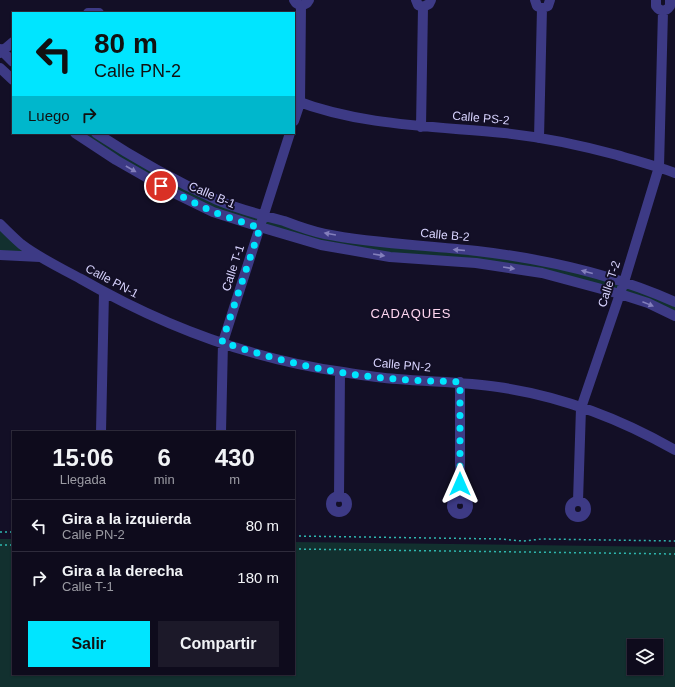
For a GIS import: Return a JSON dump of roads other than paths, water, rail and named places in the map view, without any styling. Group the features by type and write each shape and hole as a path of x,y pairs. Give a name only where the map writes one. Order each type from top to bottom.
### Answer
{"street":[{"path":"535,0 537,6 542,8 548,6 550,0"},
{"path":"656,0 656,6 663,11 670,6 670,0"},
{"path":"295,115 297,102 302,2"},
{"path":"421,127 423,2"},
{"path":"539,138 542,8"},
{"name":"Calle T-2","path":"578,501 581,408 624,282 659,167 663,11"},
{"path":"12,43 1,50 12,61"},
{"path":"0,68 12,79"},
{"name":"Calle PS-2","path":"297,102 343,114 389,123 421,127 504,133 578,145 659,167 675,173"},
{"name":"Calle B-1","path":"77,134 116,160 172,192 213,212 260,228"},
{"name":"Calle B-1","path":"98,134 124,151 178,181 218,200 264,216"},
{"name":"Calle T-1","path":"221,431 222,342 290,134"},
{"path":"116,160 124,151"},
{"name":"Calle B-2","path":"264,216 324,233 392,244 477,251 545,261 624,282 675,302"},
{"name":"Calle PN-1","path":"0,224 22,244 104,292 186,330 222,342"},
{"path":"260,228 321,246 390,256 476,263 542,273 648,303 675,316"},
{"path":"0,255 42,257"},
{"path":"101,431 104,292"},
{"name":"Calle PN-2","path":"222,342 294,363 340,372 394,379 460,382 514,390 542,396 581,408 622,424 675,450"},
{"path":"339,497 340,372"},
{"path":"460,382 460,498"}],"district":[{"name":"CADAQUES","path":"411,313"}]}
